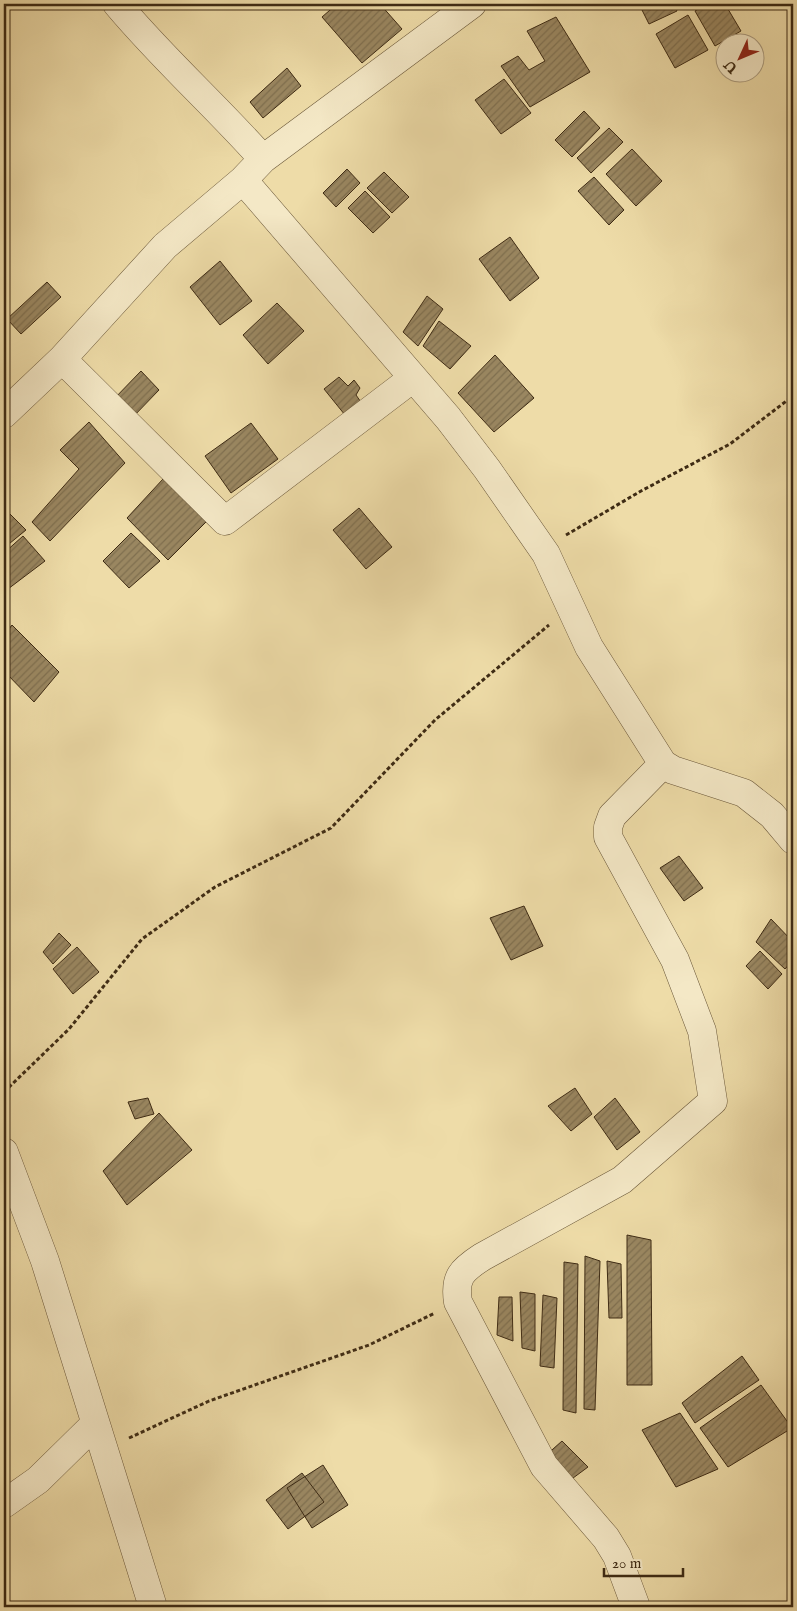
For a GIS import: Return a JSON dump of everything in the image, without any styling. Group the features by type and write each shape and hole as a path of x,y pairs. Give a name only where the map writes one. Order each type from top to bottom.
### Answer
{"street":[{"path":"117,4 147,39 226,117 263,159"},
{"path":"4,414 62,359 165,246 243,180 263,159 472,4"},
{"path":"243,180 413,378 487,469 546,554 589,647 663,764 673,770 744,792 772,815 793,840"},
{"path":"62,359 225,521 413,378"},
{"path":"636,1607 617,1556 606,1538 544,1466 458,1302 456,1287 462,1272 472,1264 622,1180 713,1101 702,1031 675,960 608,837 608,827 612,816 663,764"},
{"path":"4,1152 45,1260 153,1607"},
{"path":"4,1504 99,1438"}],"path":[{"path":"546,554 572,530 730,444 793,396"},
{"path":"4,1092 69,1029 142,939 215,887 331,828 435,720 570,608"},
{"path":"99,1438 369,1345 458,1302"}],"building":[{"path":"337,4 380,4 402,29 362,63 322,17"},
{"path":"639,4 674,4 677,11 649,24"},
{"path":"707,4 725,4 741,31 714,32 714,44 695,11"},
{"path":"688,15 708,50 675,68 656,34"},
{"path":"556,17 590,72 530,107 501,66 518,56 529,70 545,61 527,31"},
{"path":"287,68 301,86 263,118 250,102"},
{"path":"504,79 531,113 501,134 475,100"},
{"path":"584,111 600,128 572,157 555,140"},
{"path":"609,128 623,142 591,173 577,158"},
{"path":"632,149 662,181 636,206 606,174"},
{"path":"347,169 360,183 336,207 323,193"},
{"path":"384,172 409,197 392,213 367,188"},
{"path":"594,177 624,210 609,225 578,191"},
{"path":"365,191 390,217 373,233 348,208"},
{"path":"510,237 539,278 510,301 479,259"},
{"path":"220,261 252,301 220,325 190,287"},
{"path":"47,282 61,297 21,334 7,319"},
{"path":"427,296 443,309 418,346 403,332"},
{"path":"277,303 304,331 268,364 243,335"},
{"path":"439,321 471,346 450,369 423,346"},
{"path":"495,355 534,398 494,432 458,393"},
{"path":"141,371 159,390 131,419 112,401"},
{"path":"339,377 348,386 354,380 360,388 356,395 363,405 345,415 324,389"},
{"path":"89,422 125,463 50,541 32,522 79,469 60,450"},
{"path":"251,423 278,459 231,493 205,456"},
{"path":"163,479 206,522 168,560 127,518"},
{"path":"4,508 26,530 4,548"},
{"path":"359,508 392,547 366,569 333,530"},
{"path":"131,533 160,561 129,588 103,561"},
{"path":"23,536 45,561 4,592 4,553"},
{"path":"12,625 59,672 34,702 4,671 4,635"},
{"path":"679,856 703,888 684,901 660,868"},
{"path":"524,906 543,946 511,960 490,918"},
{"path":"771,919 793,942 793,960 785,969 756,942"},
{"path":"59,933 71,945 53,964 43,952"},
{"path":"77,947 99,972 73,994 53,969"},
{"path":"760,951 782,974 768,989 746,966"},
{"path":"575,1088 592,1114 571,1131 548,1106"},
{"path":"148,1098 154,1114 135,1119 128,1102"},
{"path":"615,1098 640,1132 617,1150 594,1117"},
{"path":"159,1113 192,1150 127,1205 103,1171"},
{"path":"627,1235 651,1240 652,1385 627,1385"},
{"path":"585,1256 600,1261 595,1410 584,1409"},
{"path":"607,1261 621,1264 622,1318 609,1318"},
{"path":"564,1262 578,1264 576,1413 563,1410"},
{"path":"520,1292 535,1294 535,1351 522,1348"},
{"path":"543,1295 557,1298 554,1368 540,1366"},
{"path":"499,1297 512,1297 513,1341 497,1335"},
{"path":"742,1356 759,1380 695,1423 682,1403"},
{"path":"761,1385 792,1428 728,1467 700,1428"},
{"path":"680,1413 718,1469 676,1487 642,1430"},
{"path":"562,1441 588,1467 569,1481 544,1457"},
{"path":"323,1465 348,1505 312,1528 287,1488"},
{"path":"302,1473 324,1502 288,1529 266,1500"}]}
